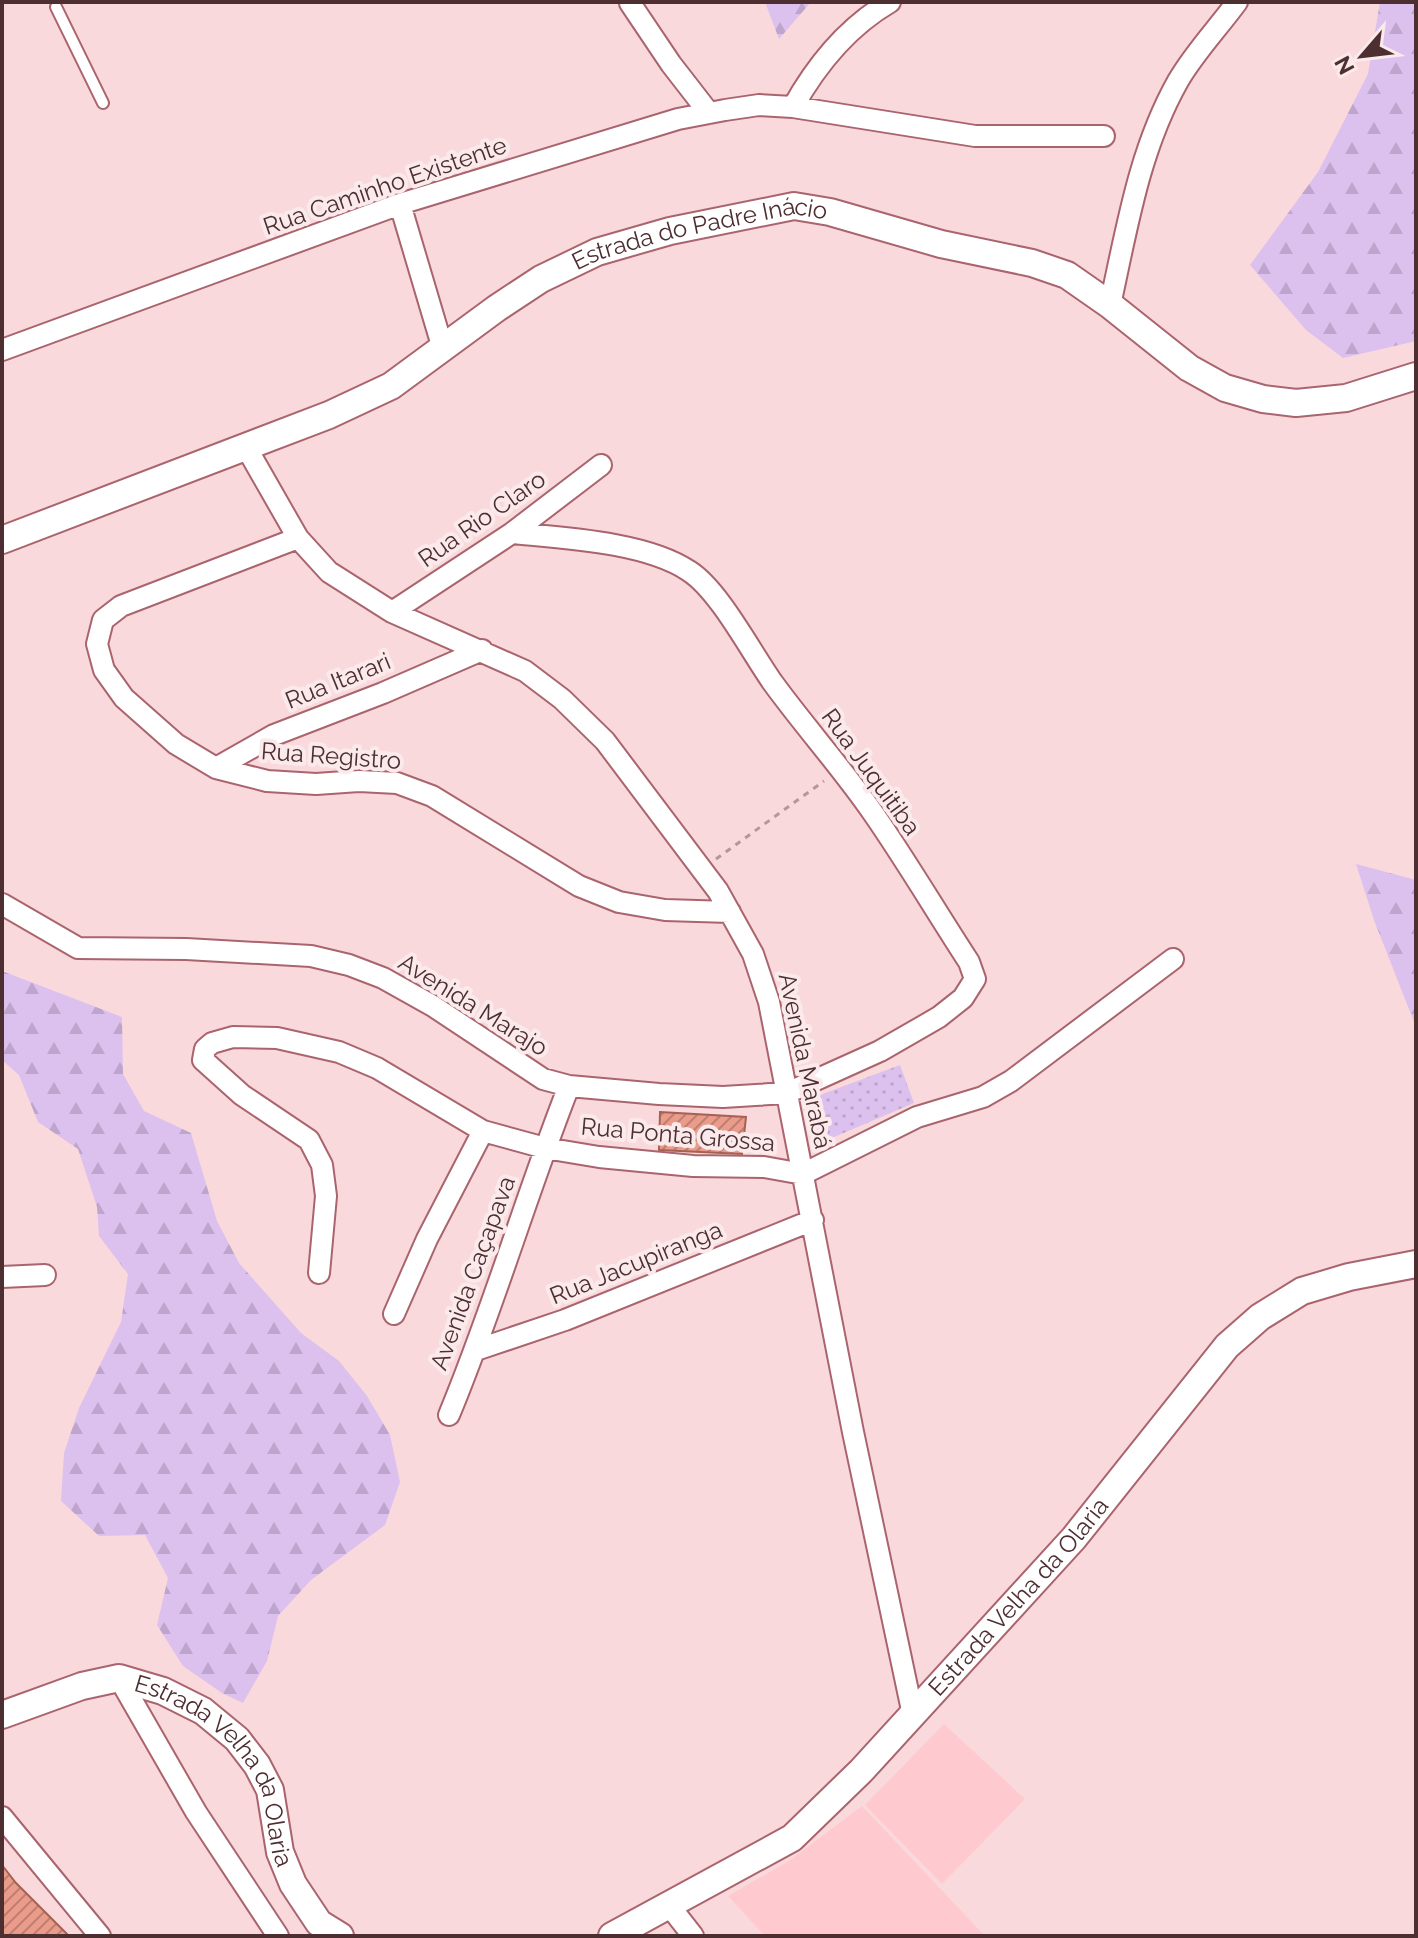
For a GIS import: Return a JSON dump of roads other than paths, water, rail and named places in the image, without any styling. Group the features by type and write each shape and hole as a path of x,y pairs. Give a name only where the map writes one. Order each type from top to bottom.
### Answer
{"street":[{"path":"793,107 810,77 829,53 866,16 890,2"},
{"path":"1110,305 1141,164 1155,127 1179,79 1237,2"},
{"path":"630,3 709,113"},
{"name":"Rua Caminho Existente","path":"2,350 400,204 663,123 709,113 759,105 793,107 975,136 1104,136"},
{"path":"400,204 443,349"},
{"name":"Estrada do Padre Inácio","path":"2,540 329,415 391,386 541,279 597,252 670,231 794,206 830,212 941,244 1032,263 1067,275 1189,368 1225,388 1263,399 1296,403 1346,398 1416,376"},
{"name":"Avenida Marabá","path":"246,447 298,538 329,572 392,612 525,671 562,699 605,741 730,912 753,954 769,1002 853,1432 913,1715"},
{"name":"Rua Rio Claro","path":"392,612 512,533 601,465"},
{"name":"Rua Juquitiba","path":"512,533 620,547 668,560 691,572 713,594 773,683 872,812 969,962 975,979 963,998 939,1017 880,1051 787,1093"},
{"name":"Rua Registro","path":"298,538 121,606 103,620 97,644 104,670 124,698 176,744 216,768 267,781 397,783 432,796 579,886 619,902 665,910 730,912"},
{"name":"Rua Itarari","path":"216,768 274,735 482,650"},
{"name":"Avenida Marajo","path":"2,904 78,948 186,949 311,956 349,965 383,978 433,1006 543,1079 569,1086 723,1097 787,1093"},
{"name":"Rua Ponta Grossa","path":"319,1273 326,1196 322,1165 309,1140 242,1095 203,1060 205,1049 212,1043 233,1037 277,1038 339,1052 377,1068 483,1131 545,1148 599,1157 693,1166 764,1167 803,1174 917,1117 983,1097 1011,1081 1173,959"},
{"name":"Avenida Caçapava","path":"449,1415 476,1350 569,1086"},
{"path":"394,1314 427,1239 483,1131"},
{"name":"Rua Jacupiranga","path":"476,1350 565,1320 813,1220"},
{"name":"Estrada Velha da Olaria","path":"612,1936 792,1838 861,1771 1074,1538 1227,1346 1260,1317 1302,1291 1349,1277 1416,1264"},
{"path":"2,1277 45,1275"},
{"path":"119,1678 196,1812 278,1936"},
{"name":"Estrada Velha da Olaria","path":"2,1715 82,1686 119,1678 163,1691 203,1711 237,1739 257,1765 270,1790 280,1852 293,1884 319,1923 340,1936"},
{"path":"2,1817 100,1936"},
{"path":"668,1904 693,1936"}],"lane":[{"path":"56,7 103,103"}]}
